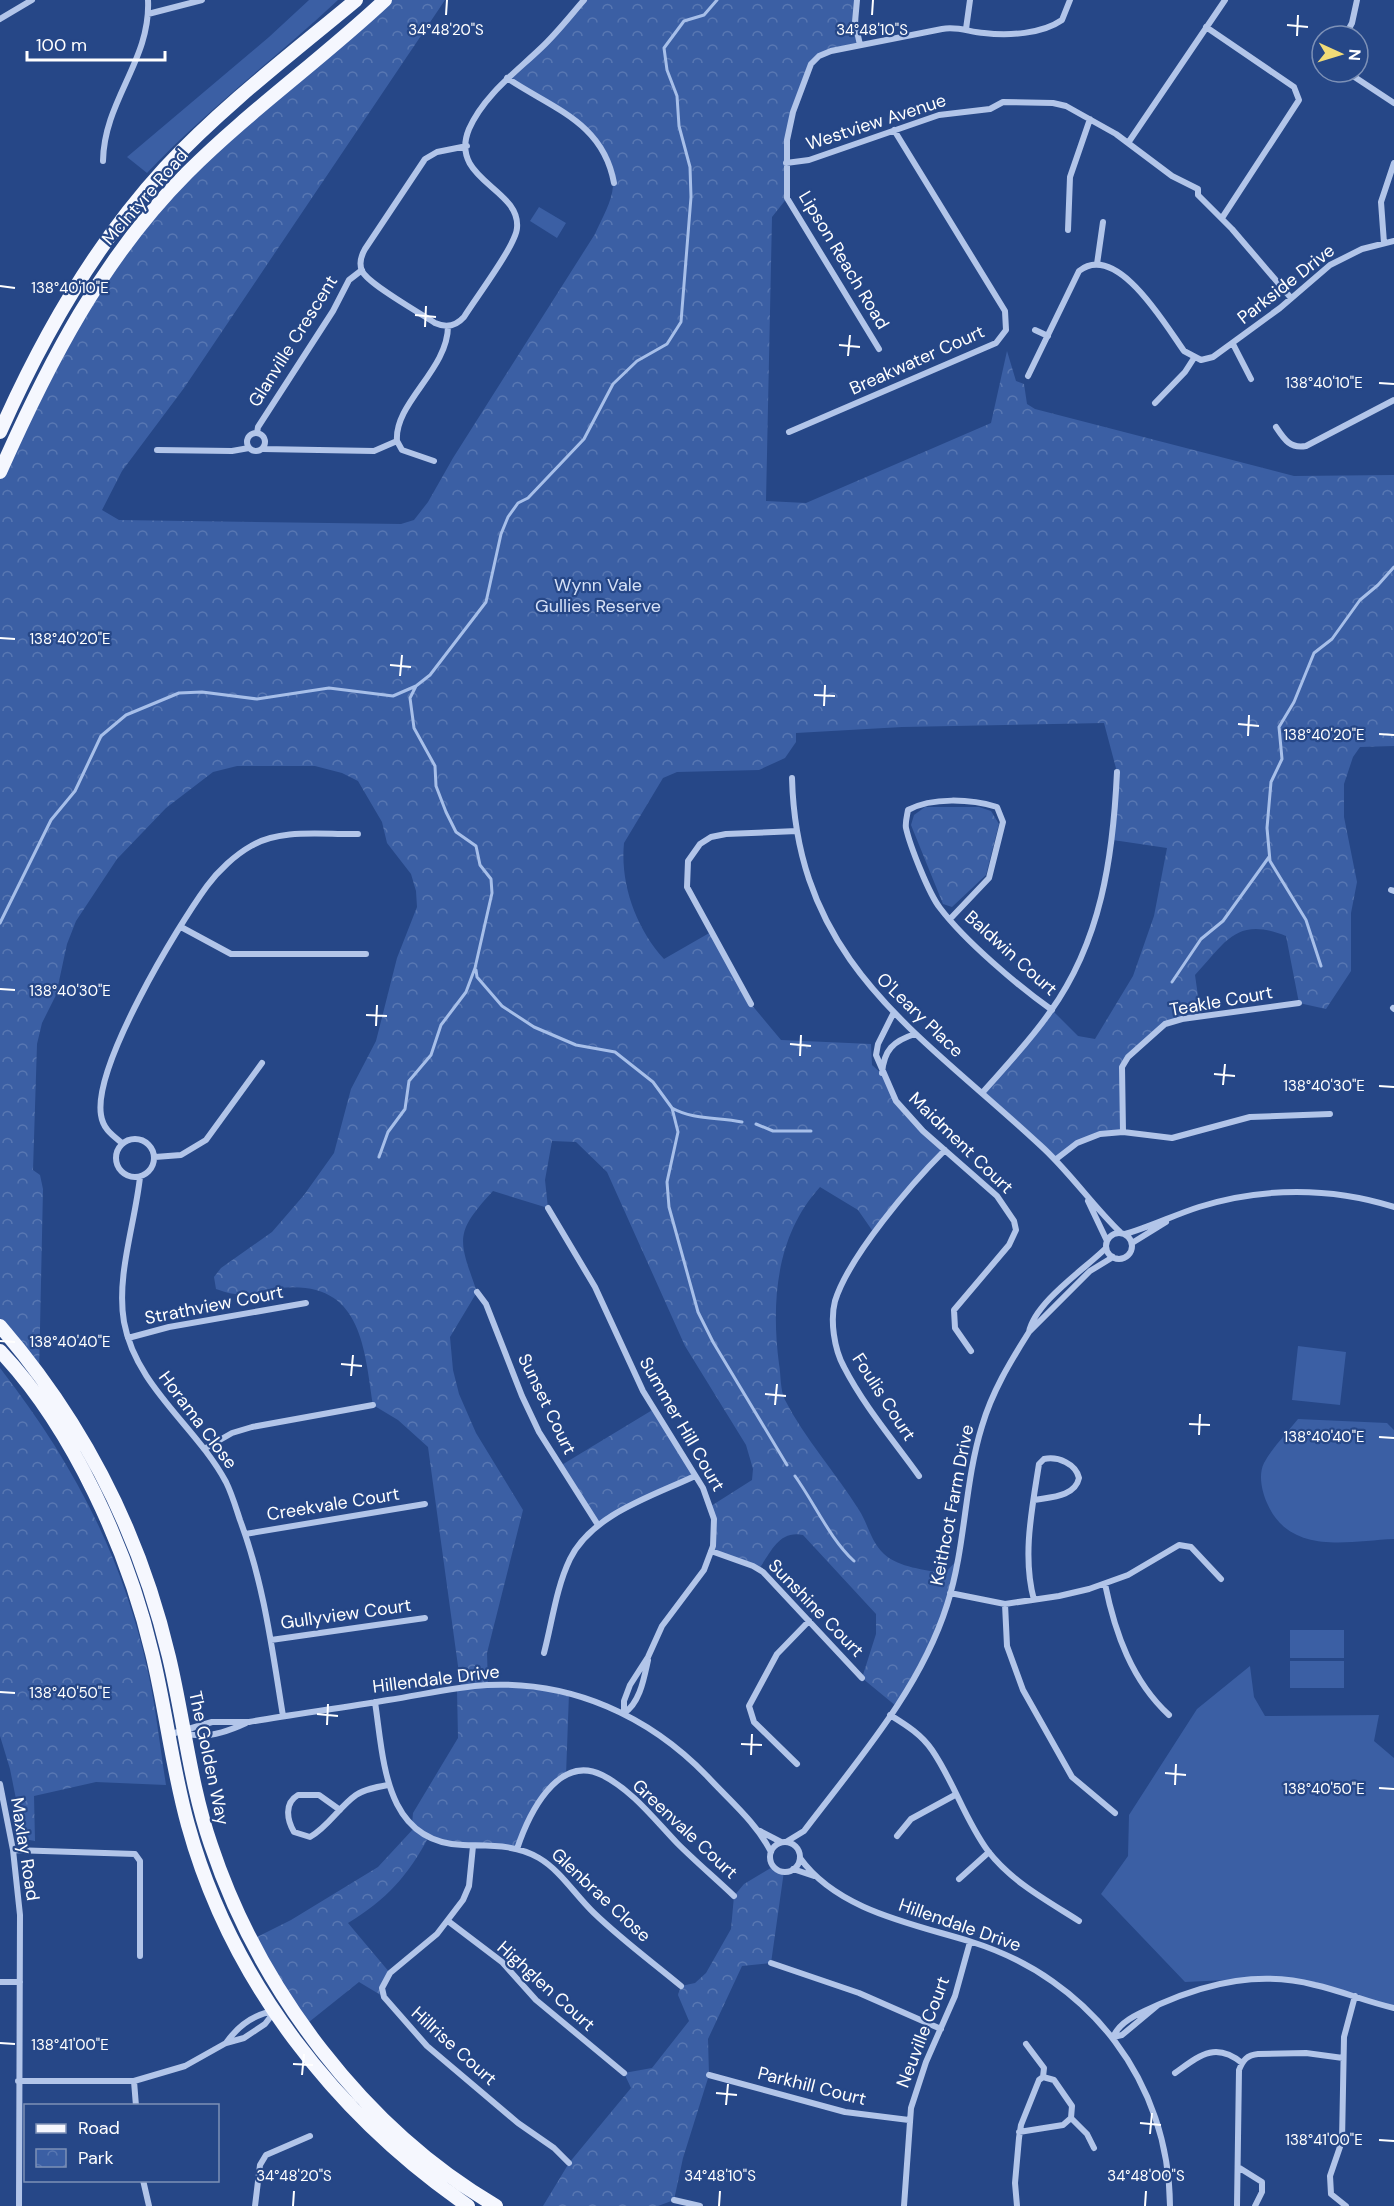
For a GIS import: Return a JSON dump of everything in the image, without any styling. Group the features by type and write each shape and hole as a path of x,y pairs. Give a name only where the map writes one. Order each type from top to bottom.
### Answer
{"main road":[{"name":"McIntyre Road","path":"0,432 57,317 87,270 144,192 230,105 356,0"},
{"name":"McIntyre Road","path":"0,472 42,382 75,320 112,263 153,211 220,141 385,0"},
{"name":"The Golden Way","path":"0,1326 58,1401 100,1471 139,1557 174,1677 196,1796 222,1877 251,1940 287,2003 333,2063 381,2116 448,2173 496,2206"},
{"name":"The Golden Way","path":"0,1351 56,1427 107,1520 146,1627 179,1792 203,1872 231,1937 275,2011 323,2077 361,2119 419,2170 468,2206"}],"street":[{"path":"0,20 32,0"},
{"path":"103,161 106,131 114,105 144,46 148,0"},
{"path":"148,14 202,0"},
{"path":"467,146 437,152 425,159 362,255 362,270 372,282 435,323 448,326 464,317 513,241 518,226 515,211 510,204 479,179 472,168 467,146 469,129 507,78 542,47 584,0"},
{"path":"857,0 855,22 860,45"},
{"path":"966,29 970,0"},
{"name":"Lipson Reach Road","path":"879,349 790,207 786,187 787,140 793,112 814,60 824,53 956,27 991,34 1041,30 1062,20 1070,0"},
{"path":"1128,143 1225,0"},
{"path":"1351,24 1357,0"},
{"path":"1206,27 1294,87 1299,100 1222,218"},
{"path":"507,78 570,114 587,129 610,162 614,183"},
{"path":"1365,84 1394,103"},
{"name":"Westview Avenue","path":"786,163 809,160 939,115 990,110 1011,102 1066,106 1128,143 1172,176 1198,189 1198,195 1222,218 1291,298"},
{"path":"1068,230 1070,177 1090,119"},
{"name":"Breakwater Court","path":"789,432 996,343 1006,330 1005,311 894,130"},
{"path":"1384,243 1381,202 1394,163"},
{"path":"1097,264 1103,222"},
{"name":"Parkside Drive","path":"1194,358 1213,357 1233,344 1342,258 1394,241"},
{"path":"1028,376 1079,271 1097,264 1112,269 1133,284 1184,351 1194,358 1185,372 1155,403"},
{"name":"Glanville Crescent","path":"257,433 258,427 333,310 349,280 362,270"},
{"path":"434,461 402,450 397,441 398,425 446,348 448,326"},
{"path":"1035,330 1048,336"},
{"name":"Parkside Drive","path":"1233,344 1251,379"},
{"path":"1276,427 1288,444 1294,447 1306,446 1394,400"},
{"path":"249,448 247,441 250,435 257,433 265,440 262,449"},
{"path":"157,450 232,451 249,448 255,451 262,449 374,451 397,441"},
{"path":"982,1093 1052,1010 1084,950 1101,904 1113,840 1117,772"},
{"name":"O'Leary Place","path":"792,778 797,831 810,883 831,932 857,973 915,1035 1055,1160 1086,1198 1123,1233"},
{"name":"Baldwin Court","path":"950,919 989,878 1003,822 997,807 981,802 922,803 908,810 906,826 939,908 950,919 1015,981 1052,1010"},
{"path":"751,1004 687,887 688,861 700,844 711,837 726,834 797,831"},
{"path":"122,1143 107,1131 101,1115 103,1087 125,1026 180,927 208,884 236,857 261,840 277,836 358,834"},
{"path":"180,927 231,954 366,954"},
{"name":"Teakle Court","path":"1123,1132 1122,1067 1128,1057 1166,1024 1182,1019 1299,1003"},
{"name":"Maidment Court","path":"893,1014 876,1051 877,1062 896,1101 909,1118 998,1196 1014,1221 1016,1230 1009,1245 954,1310 955,1328 971,1351"},
{"path":"882,1074 887,1051 900,1039 915,1035"},
{"path":"155,1157 181,1155 206,1140 262,1063"},
{"path":"1055,1160 1088,1137 1123,1132 1172,1138 1250,1117 1330,1114"},
{"path":"136,1138 150,1145 155,1157 148,1173 140,1177 120,1171 116,1157 122,1143 136,1138"},
{"name":"Foulis Court","path":"919,1476 843,1366 834,1335 835,1302 849,1270 871,1236 945,1150"},
{"name":"Horama Close","path":"140,1177 135,1221 123,1281 122,1299 128,1338 147,1377 204,1449 226,1483 264,1594 283,1716"},
{"path":"1171,1218 1132,1243 1128,1256 1113,1257 1107,1244 1111,1236 1227,1200 1272,1193 1333,1194 1394,1207"},
{"name":"O'Leary Place","path":"1086,1198 1107,1244"},
{"name":"Summer Hill Court","path":"548,1208 595,1287 643,1391 711,1506 715,1528 711,1551 698,1579 662,1626 648,1657 630,1685 624,1701 624,1713"},
{"path":"1123,1233 1132,1243"},
{"name":"Keithcot Farm Drive","path":"1029,1332 1030,1325 1052,1298 1107,1244"},
{"name":"Keithcot Farm Drive","path":"799,1854 804,1831 890,1715 922,1663 940,1624 960,1557 972,1472 981,1428 995,1391 1029,1332 1090,1271 1113,1257"},
{"name":"Sunset Court","path":"477,1292 486,1304 522,1396 539,1432 598,1525"},
{"name":"Strathview Court","path":"128,1338 169,1327 306,1303"},
{"path":"204,1449 232,1432 373,1405"},
{"path":"1034,1500 1067,1494 1073,1490 1079,1478 1076,1470 1059,1459 1044,1459 1039,1464 1034,1500 1028,1551 1028,1579 1034,1600"},
{"path":"544,1653 564,1574 582,1540 598,1525 695,1476"},
{"name":"Creekvale Court","path":"245,1534 425,1504"},
{"path":"950,1593 1005,1604 1034,1600 1106,1584 1128,1575 1179,1545 1191,1547 1221,1579"},
{"name":"Sunshine Court","path":"711,1551 753,1566 763,1572 862,1678"},
{"path":"1106,1584 1111,1612 1124,1650 1151,1699 1169,1715"},
{"path":"1005,1604 1007,1646 1023,1690 1064,1767 1082,1788 1115,1813"},
{"name":"Gullyview Court","path":"271,1640 425,1618"},
{"path":"797,1764 754,1722 749,1706 783,1645 809,1621"},
{"name":"Summer Hill Court","path":"624,1713 632,1708 644,1678 648,1657"},
{"name":"Hillendale Drive","path":"168,1735 212,1722 249,1722 475,1686 521,1686 576,1695 624,1713 680,1751 759,1830 771,1852"},
{"name":"Glenbrae Close","path":"375,1702 388,1785 395,1803 415,1827 445,1843 517,1849 532,1854 549,1865 594,1913 681,1986"},
{"path":"890,1715 912,1729 932,1750 970,1825 989,1852 1023,1886 1078,1921"},
{"name":"Hillendale Drive","path":"183,1732 192,1735 213,1734 231,1730 249,1722"},
{"name":"Greenvale Court","path":"517,1849 528,1819 557,1781 575,1772 596,1773 637,1801 734,1896"},
{"name":"Maxlay Road","path":"0,1784 13,1850 20,1915 19,2206"},
{"path":"340,1810 320,1795 298,1795 290,1803 289,1818 294,1832 310,1837 361,1792 388,1785"},
{"path":"897,1836 911,1820 955,1795"},
{"name":"Hillendale Drive","path":"759,1830 784,1842"},
{"name":"Keithcot Farm Drive","path":"784,1842 804,1831"},
{"path":"784,1842 794,1845 799,1854 793,1869 784,1872 774,1866 771,1852 784,1842"},
{"name":"Hillrise Court","path":"473,1846 467,1894 437,1934 390,1973 382,1988 384,1997 427,2046 518,2123 554,2148 569,2163"},
{"path":"13,1850 135,1854 140,1861 140,1956"},
{"path":"959,1879 989,1852"},
{"name":"Hillendale Drive","path":"799,1854 814,1876"},
{"name":"Hillendale Drive","path":"793,1869 814,1876 849,1898 887,1916 1010,1956 1043,1973 1087,2008 1113,2037 1133,2067 1155,2114 1166,2157 1170,2206"},
{"name":"Highglen Court","path":"448,1921 502,1962 536,2000 624,2073"},
{"name":"Neuville Court","path":"904,2206 909,2120 926,2062 955,1996 970,1942"},
{"path":"771,1963 858,1993 941,2029"},
{"path":"1113,2037 1122,2035 1159,2005 1199,1988 1256,1978 1303,1982 1394,2008"},
{"path":"0,1982 20,1982"},
{"path":"1346,2206 1335,2200 1329,2188 1331,2171 1340,2153 1342,2141 1344,2037 1354,1996"},
{"path":"18,2081 134,2081 185,2066 226,2043 244,2038 287,2003"},
{"path":"226,2043 233,2032 260,2014 275,2011"},
{"path":"1017,2206 1015,2183 1019,2132 1036,2086 1043,2078 1044,2068 1026,2044"},
{"path":"1175,2073 1208,2052 1227,2052 1242,2063"},
{"path":"1237,2206 1242,2063 1252,2055 1258,2054 1306,2053 1343,2058"},
{"name":"Parkhill Court","path":"709,2075 845,2112 909,2120"},
{"path":"1019,2132 1063,2125 1071,2118 1072,2106 1058,2085 1054,2080 1043,2078"},
{"path":"134,2081 136,2104"},
{"path":"1071,2118 1087,2134 1094,2148"},
{"path":"255,2206 260,2165 266,2155 310,2136"},
{"path":"1238,2167 1262,2182 1262,2192 1255,2206"},
{"path":"143,2182 149,2206"},
{"path":"674,2200 700,2206"}],"green space":[{"path":"309,0 338,0 217,106 147,173 127,157 269,37"},
{"name":"Wynn Vale Gullies Reserve","path":"385,0 445,0 184,388 122,471 102,510 119,520 401,524 414,520 428,502 453,458 595,234 611,198 612,168 604,151 591,136 558,109 507,78 542,47 584,0 857,0 860,45 831,51 814,60 789,128 787,198 772,217 766,501 806,503 991,423 1007,351 1016,381 1024,384 1027,404 1035,409 1294,476 1394,475 1394,746 1360,747 1353,757 1344,784 1344,817 1357,882 1351,913 1351,971 1326,1009 1299,1003 1286,936 1255,929 1233,936 1195,975 1201,1017 1165,1024 1122,1067 1123,1132 1088,1137 1055,1160 982,1093 1052,1010 1078,1036 1095,1039 1133,976 1154,916 1167,848 1113,840 1117,772 1104,723 902,727 796,733 796,742 785,758 759,770 677,772 663,778 624,843 623,858 632,905 645,934 654,947 664,959 711,932 751,1004 781,1040 871,1044 872,1065 882,1074 896,1101 945,1150 874,1233 858,1210 820,1187 805,1206 786,1248 780,1270 776,1317 783,1396 802,1428 859,1510 880,1549 890,1559 897,1562 944,1574 960,1557 940,1624 896,1706 862,1678 876,1634 876,1614 803,1535 795,1534 782,1539 772,1549 759,1569 711,1551 711,1506 752,1480 753,1469 746,1445 685,1346 607,1172 576,1142 552,1141 545,1180 548,1208 493,1191 471,1218 463,1238 466,1260 477,1292 450,1337 453,1370 459,1394 476,1433 523,1510 487,1653 488,1685 569,1693 566,1775 537,1804 517,1849 473,1846 429,1836 405,1875 395,1886 374,1905 348,1923 390,1973 385,1979 384,1997 359,1982 304,2026 251,1940 291,1920 378,1867 415,1827 412,1824 413,1813 458,1738 457,1689 461,1688 428,1447 398,1420 373,1405 361,1339 353,1321 342,1305 327,1294 306,1288 279,1288 235,1294 216,1289 214,1277 221,1268 272,1232 304,1195 334,1153 351,1089 376,1041 397,958 417,907 416,891 411,874 387,843 382,822 358,781 342,773 315,766 237,766 213,772 166,808 117,859 76,921 67,944 56,995 42,1023 37,1044 33,1170 40,1175 43,1189 39,1375 0,1326 0,472 41,382 153,211"},
{"path":"539,207 566,223 557,238 530,221"},
{"path":"925,807 979,807 991,811 999,824 986,875 952,907 943,904 911,825 914,815"},
{"path":"1298,1346 1346,1352 1340,1405 1292,1400"},
{"path":"0,1368 50,1438 72,1474 109,1549 137,1629 148,1672 166,1785 96,1782 34,1796 35,1841 24,1839 10,1769 0,1736"},
{"path":"654,1409 695,1476 598,1525 560,1466"},
{"path":"1298,1419 1387,1423 1394,1430 1394,1539 1322,1542 1290,1531 1277,1520 1264,1494 1261,1483 1262,1468 1271,1452"},
{"path":"1290,1630 1344,1630 1344,1658 1290,1658"},
{"path":"1290,1661 1344,1661 1344,1688 1290,1688"},
{"path":"1250,1666 1254,1697 1265,1716 1379,1715 1374,1741 1394,1758 1394,2007 1317,1985 1270,1978 1185,1982 1101,1894 1128,1856 1129,1815 1197,1709"},
{"path":"774,1866 784,1871 771,1963 742,1966 708,2039 709,2075 683,2158 674,2200 658,2206 543,2206 569,2163 631,2088 624,2073 652,2068 689,2021 678,1995 681,1986 695,1983 706,1973 731,1929 734,1896 744,1884"}],"waterway":[{"path":"379,1157 388,1132 405,1109 409,1081 431,1055 441,1025 466,992 475,968 492,893 491,879 480,865 476,846 456,832 446,812 436,786 435,766 414,728 410,698 416,686 430,675 486,602 501,534 508,517 518,503 528,498 584,439 613,384 637,361 667,344 681,322 691,197 690,167 679,126 677,96 667,70 664,48 684,21 704,15 717,0"},
{"path":"1321,966 1306,920 1270,861 1267,828 1271,782 1282,759 1279,727 1294,702 1314,653 1332,639 1360,600 1394,567"},
{"path":"0,923 51,820 75,791 101,736 126,715 179,693 202,692 257,699 329,688 393,696 416,686"},
{"path":"1172,982 1201,939 1223,921 1269,857"},
{"path":"476,970 477,977 502,1006 534,1027 576,1045 615,1052 653,1082 672,1108 678,1132 667,1182 669,1207 698,1312 713,1342 787,1465"},
{"path":"672,1108 697,1116 742,1122"},
{"path":"756,1124 773,1131 811,1131"},
{"path":"795,1476 830,1532 854,1561"}]}
